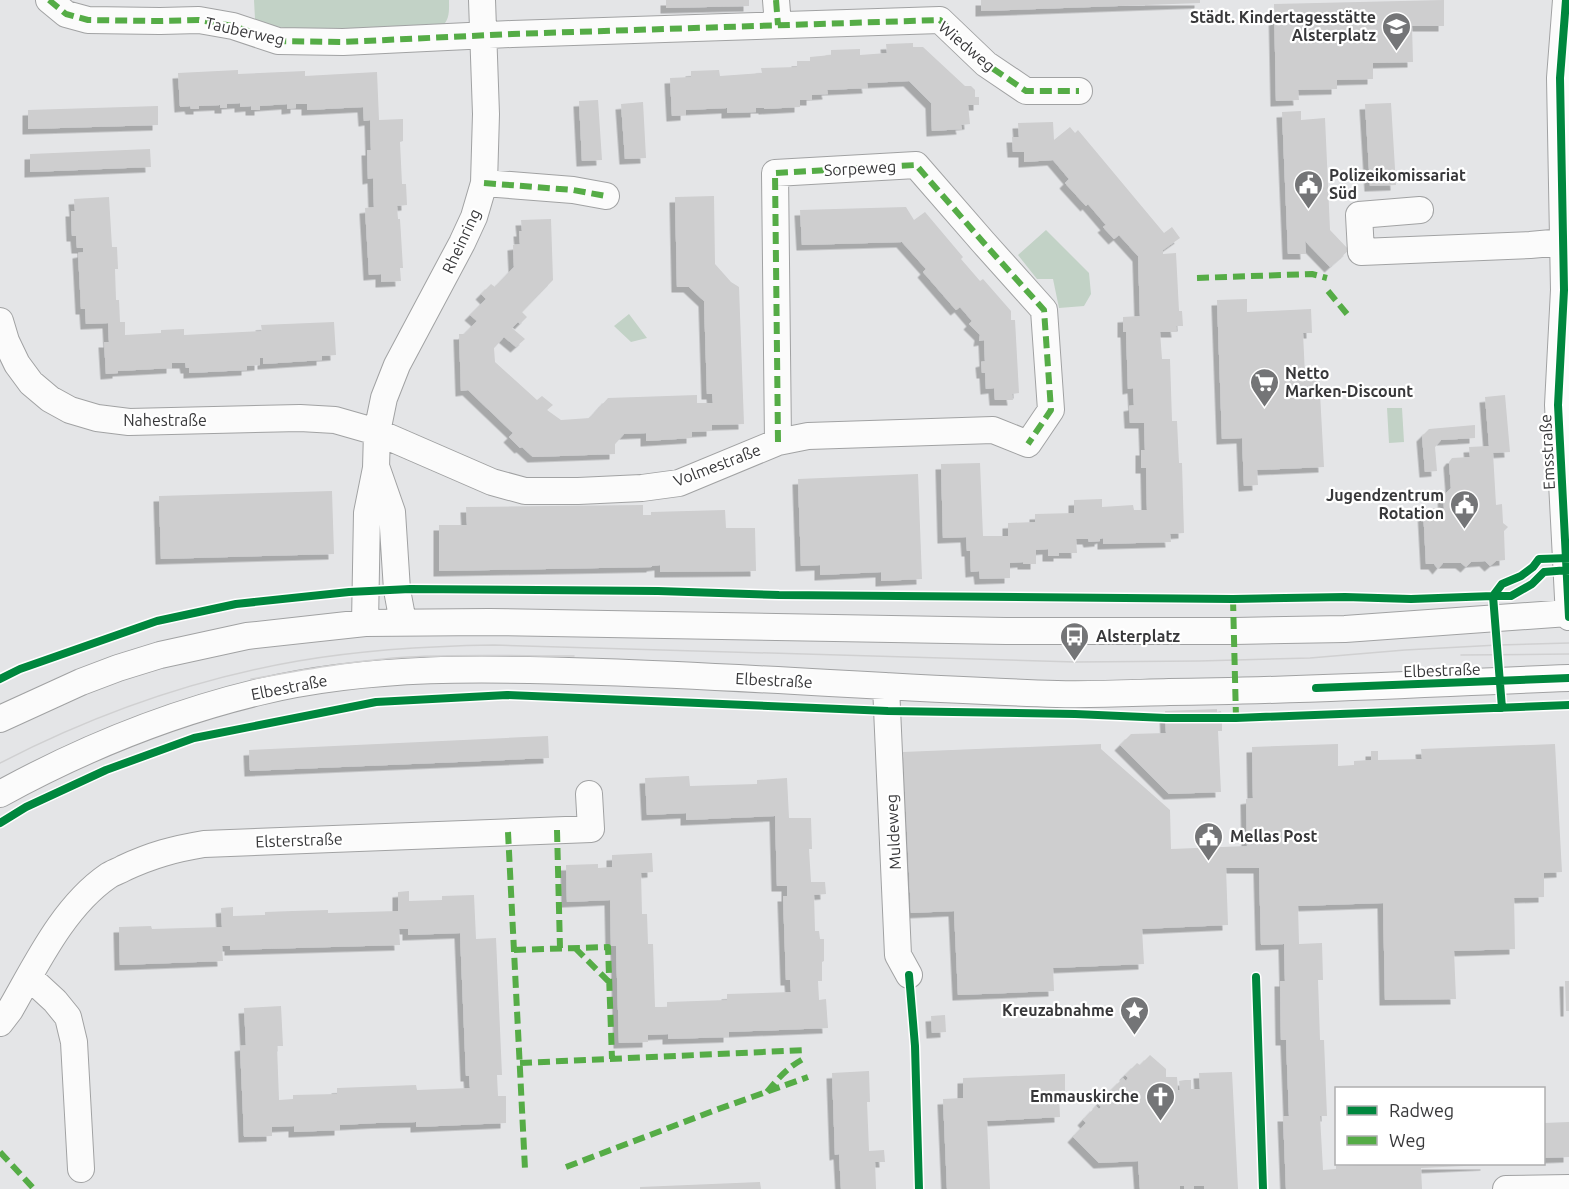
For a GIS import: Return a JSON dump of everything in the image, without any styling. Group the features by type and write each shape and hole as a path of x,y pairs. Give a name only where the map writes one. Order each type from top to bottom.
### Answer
{"street":[{"name":"Tauberweg","path":"49,0 66,14 88,20 199,20 233,26 278,41 343,42 483,35"},
{"name":"Rheinring","path":"365,623 366,513 376,468 377,432 384,398 397,365 462,243 474,217 484,183 486,114 482,0"},
{"path":"776,0 778,25"},
{"name":"Emsstraße","path":"1566,0 1560,78 1569,617"},
{"name":"Wiedweg","path":"483,35 940,20 986,64 1026,91 1078,91"},
{"name":"Sorpeweg","path":"778,442 774,173 916,165 1044,310 1051,410 1028,444"},
{"path":"484,183 573,190 606,196"},
{"path":"1420,210 1359,214 1361,252 1563,242"},
{"name":"Emsstraße","path":"1564,290 1569,321"},
{"name":"Nahestraße","path":"0,321 17,364 31,383 50,399 70,410 97,418 129,422 300,418 334,420 377,432"},
{"name":"Volmestraße","path":"377,432 492,482 525,491 642,488 679,483 778,442 808,436 993,430 1028,444"},
{"name":"Rheinring","path":"376,468 392,512 397,590 403,622"},
{"path":"0,719 81,682 160,655 247,636 365,623 1006,631 1234,631 1345,629 1569,613"},
{"name":"Elbestraße","path":"0,794 82,753 143,727 187,712 262,691 324,680 399,672 512,669 635,673 1061,694 1235,692 1569,678"},
{"name":"Muldeweg","path":"886,686 898,955 909,975"},
{"name":"Elsterstraße","path":"0,1023 60,927 81,899 108,876 147,858 172,850 204,844 591,829 589,794"},
{"path":"29,977 55,1001 68,1017 74,1042 81,1169"},
{"path":"1506,1189 1569,1188"}],"green space":[{"path":"254,0 449,0 449,12 441,28 310,33 275,26 255,19"},
{"path":"1046,230 1089,273 1091,294 1084,306 1059,308 1053,279 1037,279 1018,255"},
{"path":"629,314 647,338 631,342 614,326"},
{"path":"1387,408 1402,408 1404,442 1389,443"}],"building":[{"path":"666,0 749,0 749,6 666,8"},
{"path":"981,0 1200,0 1200,3 981,11"},
{"path":"1444,0 1444,26 1412,26 1413,62 1373,63 1373,79 1337,80 1337,89 1298,90 1299,100 1276,101 1274,4"},
{"path":"913,43 913,47 923,47 965,86 971,86 975,90 975,97 979,97 979,105 968,105 970,124 961,125 962,129 932,131 931,103 909,81 867,83 868,88 827,90 828,94 812,95 812,100 800,100 800,107 756,108 756,112 727,113 727,108 686,110 686,115 672,116 670,78 691,77 691,71 719,70 720,76 762,73 761,68 797,67 797,61 810,61 810,57 831,55 831,50 860,49 860,55 887,53 886,44"},
{"path":"238,70 238,74 305,71 305,76 377,72 379,120 403,119 403,141 400,142 402,184 406,184 407,205 397,206 403,268 400,268 401,281 381,282 381,274 369,275 365,208 374,207 373,178 368,179 367,150 371,150 370,120 364,121 363,107 307,110 307,104 296,104 296,108 287,109 287,104 260,106 260,110 251,110 251,106 240,107 240,103 227,104 227,108 220,108 220,105 199,106 199,109 191,109 190,106 180,107 178,73"},
{"path":"598,100 602,160 582,161 579,101"},
{"path":"643,102 646,158 625,159 621,104"},
{"path":"1391,103 1396,185 1370,186 1365,104"},
{"path":"158,106 158,125 28,129 28,110"},
{"path":"1301,111 1301,120 1325,118 1330,230 1349,250 1330,267 1305,241 1306,254 1288,254 1282,112"},
{"path":"1053,122 1054,140 1070,127 1075,133 1078,130 1164,233 1172,227 1180,238 1163,250 1163,254 1176,253 1179,311 1182,311 1183,326 1176,326 1177,332 1160,332 1162,359 1170,359 1172,421 1177,421 1179,463 1182,463 1184,533 1170,534 1171,542 1103,544 1103,538 1100,541 1089,542 1088,539 1076,539 1077,553 1059,553 1059,556 1048,556 1048,549 1036,550 1036,564 1010,563 1010,578 980,579 979,571 971,572 970,551 967,551 966,537 943,538 941,464 980,463 983,536 1008,536 1008,523 1035,522 1035,514 1074,513 1074,500 1102,499 1102,507 1133,505 1134,510 1147,510 1146,468 1141,468 1141,450 1145,450 1144,423 1130,423 1129,406 1134,405 1133,388 1128,389 1126,332 1123,332 1123,317 1140,316 1138,256 1119,235 1114,239 1103,227 1106,225 1088,204 1086,206 1065,183 1069,179 1053,160 1024,162 1024,152 1013,152 1012,137 1019,137 1018,123"},
{"path":"150,149 151,167 30,172 30,154"},
{"path":"714,196 715,264 731,282 739,287 744,424 712,425 712,431 692,432 692,438 646,441 646,433 624,434 615,444 615,454 533,457 509,437 513,433 468,390 461,391 459,334 464,334 477,321 470,315 486,299 481,294 491,284 495,287 514,267 513,245 520,244 521,220 551,219 553,280 522,312 527,317 512,328 525,339 516,347 504,337 494,348 495,362 537,400 542,396 553,405 547,410 561,420 590,418 608,398 697,395 697,403 713,403 712,394 707,394 704,301 689,287 677,287 675,197"},
{"path":"109,197 112,247 117,247 116,300 119,300 120,322 125,322 125,335 184,329 184,335 262,331 261,325 334,322 336,355 322,356 322,360 263,364 263,358 260,358 260,365 247,366 247,370 189,373 189,368 186,368 185,363 172,363 172,368 118,371 118,373 106,374 104,342 109,342 108,323 86,324 85,309 81,309 78,253 83,252 83,248 77,248 76,236 72,236 71,211 75,211 74,199"},
{"path":"906,207 914,220 925,212 980,281 983,279 1011,311 1011,320 1015,320 1019,393 1012,394 1013,400 995,400 994,388 986,389 985,373 982,373 981,362 985,361 984,340 979,341 980,335 969,324 972,321 960,307 956,310 923,272 926,269 902,242 802,245 800,210"},
{"name":"Netto Marken-Discount","path":"1247,299 1247,312 1311,309 1312,333 1303,333 1305,375 1319,375 1324,467 1257,470 1258,485 1244,486 1242,438 1222,439 1217,300"},
{"path":"1505,395 1510,452 1493,453 1496,505 1502,504 1503,523 1508,527 1504,531 1505,560 1496,561 1490,566 1485,561 1471,562 1466,567 1461,563 1443,563 1438,569 1434,564 1426,564 1423,509 1444,508 1443,496 1451,488 1449,462 1452,458 1470,457 1469,447 1489,446 1485,397"},
{"path":"1475,425 1475,438 1441,440 1435,447 1437,471 1425,472 1422,436 1429,429"},
{"path":"918,474 922,579 881,581 881,572 820,575 820,565 801,566 798,479"},
{"path":"332,491 334,554 161,559 159,496"},
{"path":"643,505 643,515 651,515 651,512 725,510 726,528 755,528 756,571 660,572 660,565 439,571 439,525 467,525 466,507"},
{"path":"1217,709 1217,712 1221,711 1222,717 1222,731 1218,731 1221,792 1169,794 1120,745 1131,734 1166,733 1165,711"},
{"path":"548,736 549,758 250,771 249,750"},
{"path":"1101,744 1101,749 1170,810 1171,849 1247,846 1246,799 1253,798 1252,747 1338,744 1338,766 1354,765 1354,761 1371,760 1371,751 1378,751 1378,760 1422,759 1421,749 1555,744 1562,872 1544,873 1544,897 1514,898 1515,949 1454,951 1456,999 1385,1000 1383,903 1298,906 1299,944 1322,943 1323,980 1318,980 1320,1040 1324,1040 1327,1116 1320,1116 1323,1170 1336,1169 1336,1166 1358,1165 1486,1165 1421,1168 1422,1189 1286,1189 1283,1116 1289,1116 1286,1040 1281,1040 1280,981 1285,981 1284,944 1261,945 1259,868 1226,868 1228,925 1142,929 1144,964 1053,968 1054,991 958,995 954,911 911,913 903,752"},
{"path":"689,776 690,786 757,784 757,780 787,778 789,818 811,818 812,849 809,849 811,882 825,882 826,894 814,895 815,931 819,931 820,939 824,939 822,981 818,981 819,1000 826,999 828,1028 729,1032 729,1037 668,1039 668,1034 648,1035 648,1042 619,1043 616,946 611,946 610,900 567,902 566,865 598,864 598,868 612,867 612,855 652,853 653,872 641,873 642,914 647,914 648,944 653,944 655,1007 667,1007 667,1002 727,1000 727,994 791,992 790,980 786,980 783,896 787,896 787,886 777,886 775,816 686,820 686,813 647,815 645,778"},
{"path":"409,891 409,901 442,900 442,896 474,895 476,939 496,938 502,1075 497,1075 498,1096 506,1096 506,1123 416,1127 416,1122 377,1123 340,1125 340,1130 294,1132 294,1126 272,1127 272,1136 244,1137 240,1046 246,1045 244,1008 281,1006 283,1046 277,1046 279,1100 293,1099 293,1095 337,1094 337,1088 416,1085 417,1090 470,1088 469,1076 466,1076 460,933 408,935 408,929 399,929 400,945 230,950 230,946 222,946 223,961 120,965 119,927 151,926 152,929 222,927 221,908 233,907 233,916 293,911 328,910 328,913 398,911 398,892"},
{"path":"1565,981 1569,981 1569,1011 1566,1011"},
{"path":"945,1015 946,1032 932,1033 931,1016"},
{"name":"Emmauskirche","path":"1150,1055 1166,1069 1166,1077 1177,1077 1178,1090 1180,1090 1179,1081 1185,1080 1191,1080 1191,1089 1200,1089 1199,1073 1232,1072 1238,1189 1204,1189 1204,1186 1194,1186 1194,1189 1184,1189 1184,1186 1180,1186 1180,1189 1140,1189 1138,1161 1099,1163 1073,1137 1086,1123 1083,1120 1096,1106 1099,1109 1101,1107 1098,1104 1109,1092 1112,1095 1114,1093 1111,1090 1123,1078 1126,1081 1128,1078 1125,1075 1137,1063 1140,1065"},
{"path":"869,1071 870,1102 867,1102 869,1151 884,1150 885,1162 875,1162 876,1189 841,1189 839,1154 835,1155 832,1073"},
{"path":"1065,1074 1065,1094 1059,1094 1060,1117 987,1121 990,1189 947,1189 943,1099 963,1098 963,1078"},
{"path":"1569,1122 1569,1157 1545,1158 1545,1123"},
{"path":"760,1182 761,1189 640,1189 640,1187"}],"tram line":[{"path":"0,763 108,714 221,678 298,661 395,649 494,645 1075,662 1310,658 1405,650 1569,643"},
{"path":"1461,655 1569,654"},
{"path":"251,679 389,658 471,655 574,656"}],"marked path":[{"path":"49,0 66,14 88,20 199,20 233,26 278,41 343,42 940,20 986,64 1026,91 1079,91"},
{"path":"776,0 778,25"},
{"path":"778,442 775,173 916,165 1044,310 1051,410 1028,444"},
{"path":"484,183 573,190 606,196"},
{"path":"1197,278 1312,274 1327,278"},
{"path":"1328,291 1347,314"},
{"path":"1233,599 1236,718"},
{"path":"557,830 560,948"},
{"path":"508,832 525,1169"},
{"path":"514,950 608,947 612,1059"},
{"path":"575,948 609,982"},
{"path":"520,1063 807,1050"},
{"path":"767,1092 785,1072 807,1057"},
{"path":"566,1167 808,1077"},
{"path":"0,1152 34,1189"}],"cycle path":[{"path":"1566,0 1560,78 1564,290 1558,405 1569,617"},
{"path":"0,679 20,669 157,621 236,604 349,592 410,589 658,591 779,595 1411,599 1493,596 1502,584 1521,576 1539,559 1569,558"},
{"path":"1502,708 1493,596 1511,596 1532,584 1544,572 1569,570"},
{"path":"1316,688 1569,678"},
{"path":"0,823 26,807 106,770 194,738 376,702 507,695 888,711 1166,718 1236,718 1569,705"},
{"path":"909,975 915,1046 919,1189"},
{"path":"1256,977 1263,1189"}],"place":[{"name":"Städt. Kindertagesstätte Alsterplatz","path":"1397,52"},
{"name":"Polizeikomissariat Süd","path":"1308,210"},
{"name":"Netto Marken-Discount","path":"1264,408"},
{"name":"Jugendzentrum Rotation","path":"1465,530"},
{"name":"Alsterplatz","path":"1075,662"},
{"name":"Mellas Post","path":"1209,862"},
{"name":"Kreuzabnahme","path":"1135,1036"},
{"name":"Emmauskirche","path":"1160,1122"}]}
